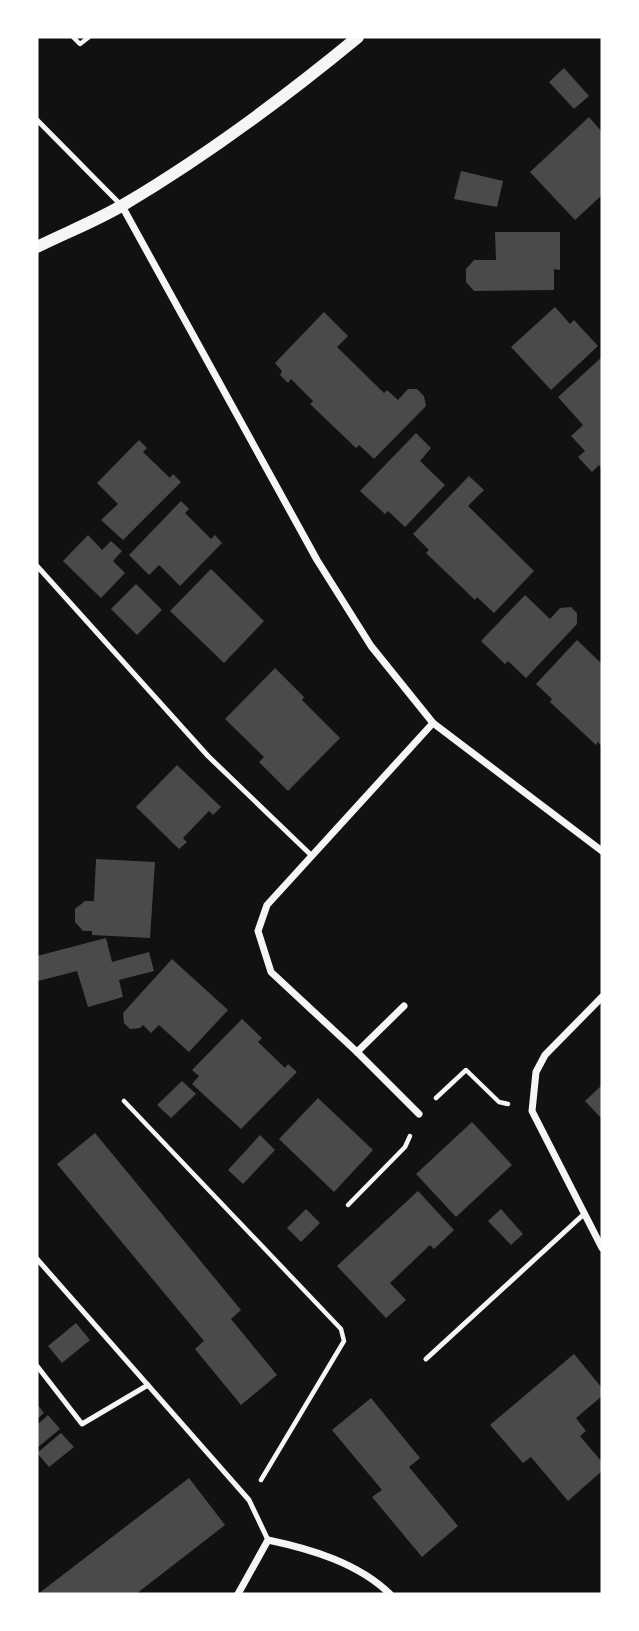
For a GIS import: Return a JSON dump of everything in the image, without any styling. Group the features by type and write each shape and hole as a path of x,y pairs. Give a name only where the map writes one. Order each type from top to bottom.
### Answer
{"street":[{"path":"37,247 122,206 291,92 358,37"},
{"path":"122,206 317,560 371,646 433,723 602,851"},
{"path":"419,1114 358,1052 271,972 258,931 267,905 433,723"},
{"path":"602,997 545,1055 536,1072 532,1111 602,1248"},
{"path":"358,1052 404,1006"},
{"path":"238,1594 268,1540 315,1550 377,1581 390,1594"}],"lane":[{"path":"37,120 122,206"},
{"path":"37,566 208,756 312,856"},
{"path":"426,1359 584,1214"},
{"path":"37,1259 248,1500 268,1540"},
{"path":"37,1366 82,1424 148,1385"}],"path":[{"path":"73,37 80,44 89,37"},
{"path":"348,1205 405,1147 419,1114 466,1070 499,1102 532,1111"},
{"path":"124,1101 341,1329 344,1341 248,1500"}],"building":[{"path":"564,68 589,96 574,109 549,82"},
{"path":"589,117 602,132 602,195 575,220 530,172"},
{"path":"461,171 503,181 497,207 454,199"},
{"path":"495,232 560,232 560,270 554,269 554,290 474,291 466,282 466,269 474,260 496,260"},
{"path":"555,307 570,324 574,320 598,346 551,390 511,347"},
{"path":"324,312 348,336 337,347 384,393 387,390 398,400 408,389 417,389 424,396 426,406 374,459 359,445 356,448 310,404 313,401 291,379 288,383 280,375 282,371 275,363"},
{"path":"602,357 602,469 599,465 592,472 578,457 585,451 571,436 583,425 558,397"},
{"path":"416,433 431,448 420,461 445,485 405,527 388,511 385,514 360,491"},
{"path":"139,440 147,448 143,452 170,478 173,474 181,482 123,540 101,520 118,504 97,483"},
{"path":"469,476 484,490 468,506 534,571 494,613 477,597 475,600 426,553 429,550 413,534"},
{"path":"181,501 189,509 185,513 211,539 215,535 222,543 180,586 159,565 149,575 129,555"},
{"path":"88,535 102,550 111,541 122,551 113,561 125,573 101,598 63,561"},
{"path":"211,569 264,621 224,663 170,611"},
{"path":"136,584 162,610 137,635 111,609"},
{"path":"525,595 550,619 560,608 571,607 577,613 577,624 526,678 508,661 505,664 481,641"},
{"path":"577,640 602,664 602,747 598,742 596,745 550,702 552,699 536,684"},
{"path":"275,668 340,738 288,791 259,762 264,757 225,719"},
{"path":"177,765 221,807 213,815 209,811 183,838 187,842 179,849 136,807"},
{"path":"96,859 155,862 150,938 92,935 92,931 83,931 75,922 75,909 85,901 94,901"},
{"path":"106,938 112,962 149,952 154,971 119,980 123,997 88,1007 77,971 38,981 37,956"},
{"path":"172,959 228,1010 189,1052 159,1025 151,1033 143,1025 130,1029 124,1023 123,1013"},
{"path":"242,1019 262,1038 258,1042 285,1068 288,1064 297,1072 241,1129 192,1084 199,1076 192,1070"},
{"path":"182,1081 196,1094 171,1118 157,1105"},
{"path":"602,1085 602,1119 585,1101"},
{"path":"318,1098 373,1150 334,1192 279,1139"},
{"path":"472,1122 512,1165 456,1217 416,1174"},
{"path":"95,1133 241,1310 231,1319 277,1375 241,1405 195,1349 204,1341 57,1164"},
{"path":"260,1135 275,1150 243,1184 228,1170"},
{"path":"418,1191 454,1230 434,1249 430,1245 390,1283 406,1300 386,1318 337,1266"},
{"path":"306,1209 320,1223 301,1242 287,1228"},
{"path":"501,1209 523,1234 511,1245 488,1221"},
{"path":"76,1323 90,1340 62,1363 48,1346"},
{"path":"574,1354 602,1388 602,1396 576,1418 586,1431 580,1436 602,1462 602,1471 568,1501 531,1457 523,1463 490,1425"},
{"path":"371,1398 420,1458 409,1467 458,1526 422,1557 372,1497 382,1490 332,1430"},
{"path":"37,1404 44,1413 37,1419"},
{"path":"48,1415 60,1429 37,1448 37,1425"},
{"path":"61,1433 74,1447 49,1467 37,1453"},
{"path":"189,1478 225,1525 136,1594 38,1594"}]}
